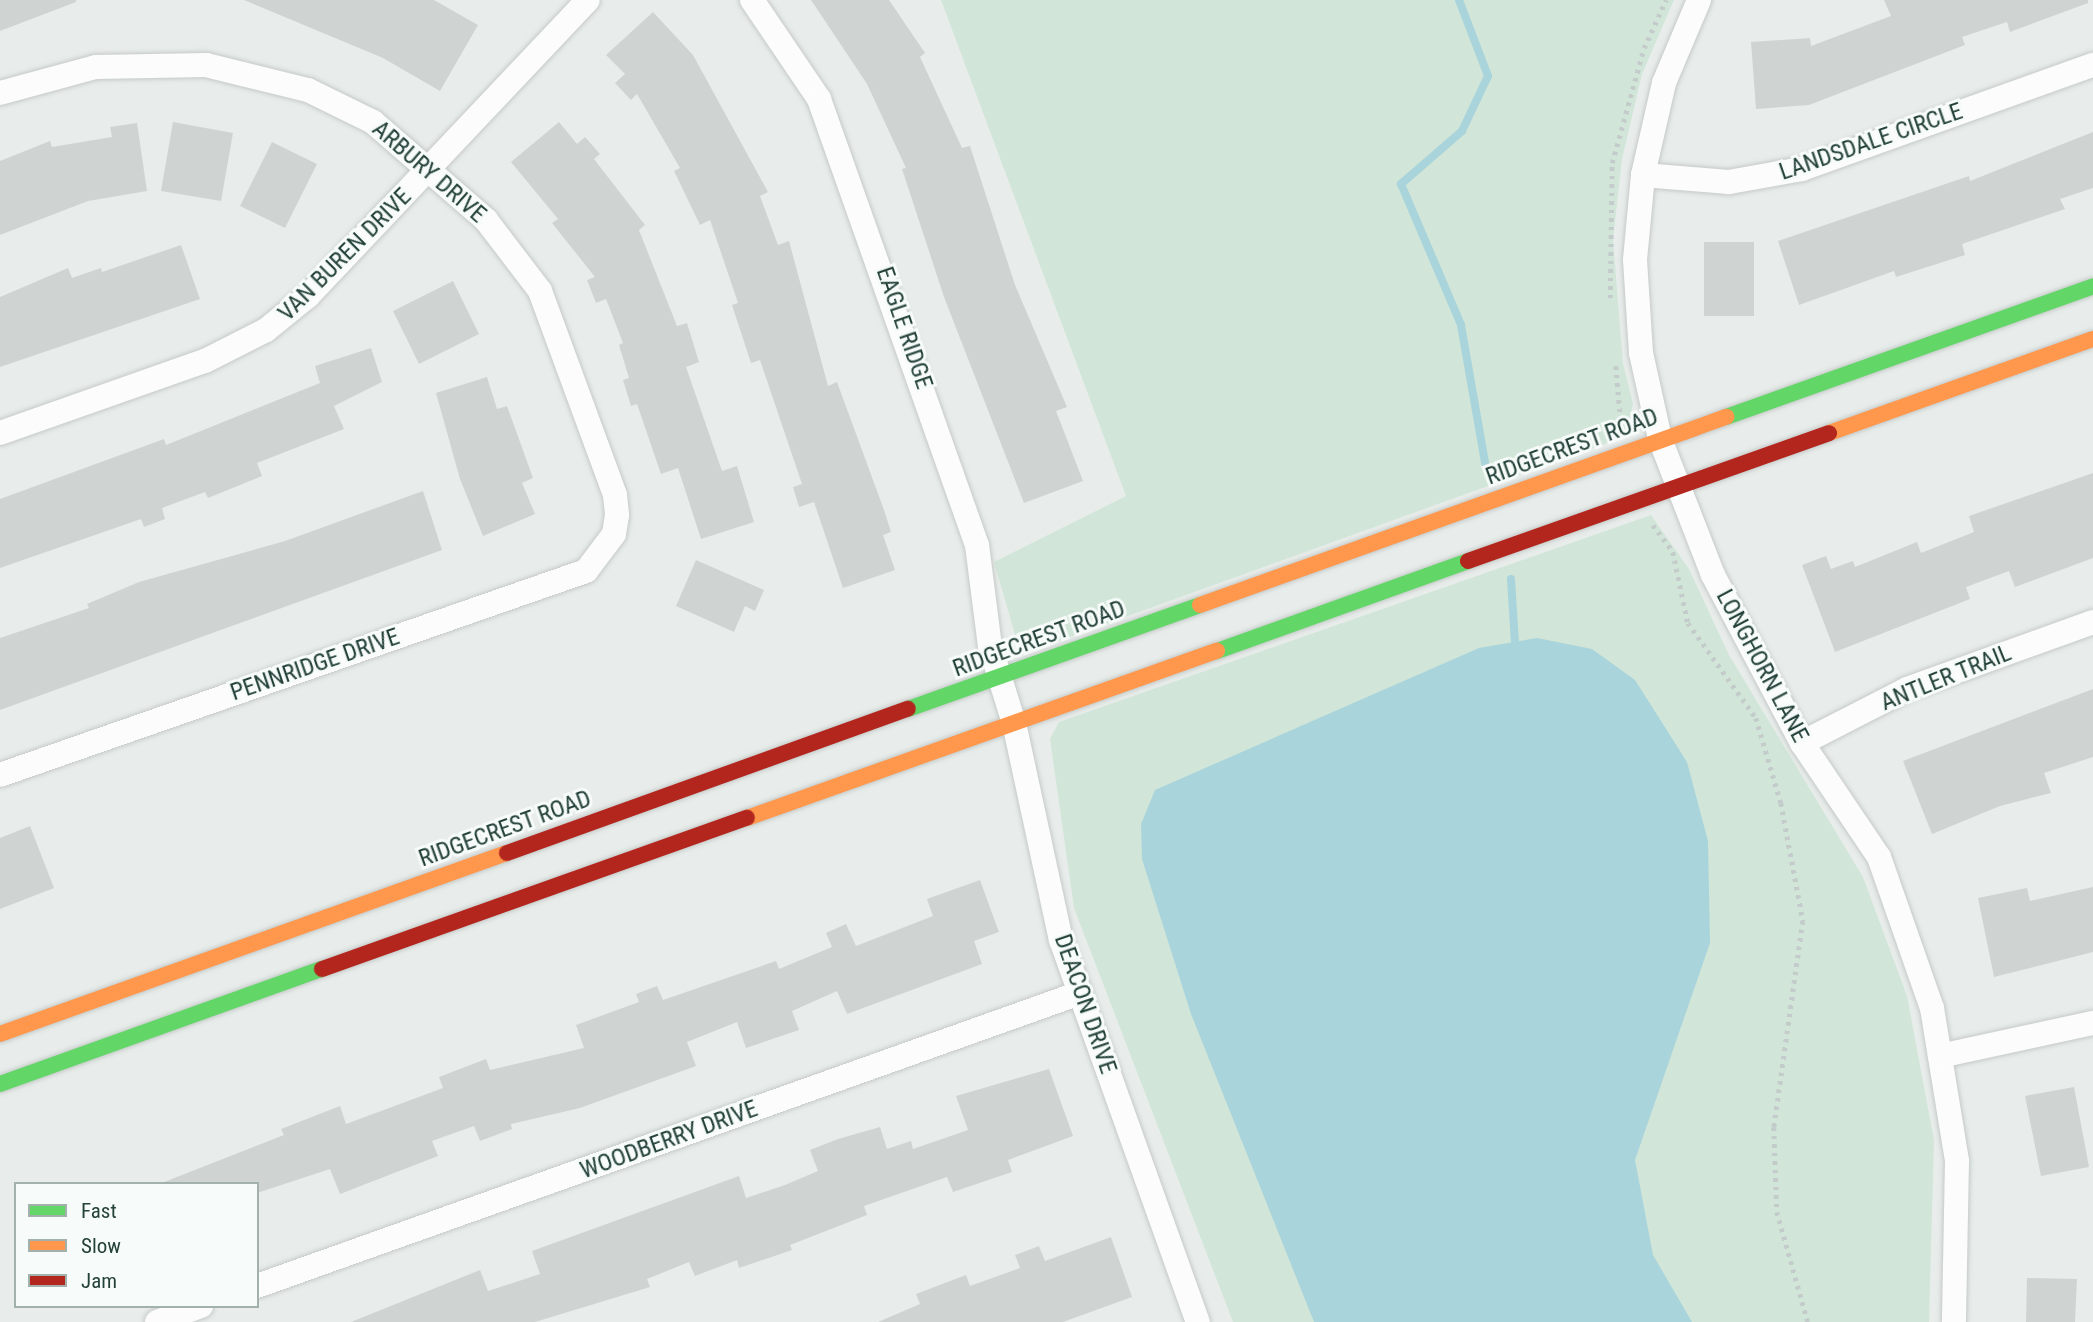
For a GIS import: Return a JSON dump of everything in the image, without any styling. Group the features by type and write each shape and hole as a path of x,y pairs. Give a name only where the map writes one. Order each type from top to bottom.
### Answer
{"main road":[{"name":"RIDGECREST ROAD","path":"0,1034 2093,286"},
{"path":"0,1084 1676,484 2093,339"}],"street":[{"name":"VAN BUREN DRIVE","path":"0,433 216,357 267,330 307,296 431,169 588,0"},
{"name":"EAGLE RIDGE","path":"752,0 819,99 877,250 977,545 998,678"},
{"name":"LONGHORN LANE","path":"1699,0 1664,83 1643,175 1635,260 1637,324 1660,439 1713,575 1802,743 1879,857 1931,1008 1957,1161 1954,1322"},
{"name":"ARBURY DRIVE","path":"0,93 48,76 120,65 230,68 351,109 431,169 515,253 540,290 615,495 614,534"},
{"name":"LANDSDALE CIRCLE","path":"1643,175 1729,182 1802,169 2093,65"},
{"name":"PENNRIDGE DRIVE","path":"0,775 586,571 614,534"},
{"name":"ANTLER TRAIL","path":"1802,743 1907,689 2093,622"},
{"name":"DEACON DRIVE","path":"998,678 1014,723 1061,940 1198,1322"},
{"name":"WOODBERRY DRIVE","path":"259,1285 1080,993"},
{"path":"1940,1056 2093,1023"},
{"path":"157,1322 196,1308"}],"path":[{"path":"1653,525 1673,552 1688,623 1756,719 1783,816 1803,921 1774,1127 1777,1212 1808,1322"}],"green space":[{"path":"941,0 1674,0 1642,74 1622,159 1613,240 1623,363 1633,404 1628,426 1610,442 1050,644 1016,638 994,562 1126,496"},
{"path":"1651,515 1689,569 1729,655 1863,877 1907,996 1934,1140 1929,1322 1233,1322 1074,908 1050,739 1059,722"}],"water":[{"path":"1537,638 1592,649 1635,680 1687,762 1708,841 1710,943 1635,1160 1653,1255 1692,1322 1314,1322 1191,1014 1142,859 1141,824 1155,790 1479,648"}],"building":[{"path":"0,0 76,0 76,2 0,31"},
{"path":"244,0 434,0 478,25 440,91 383,58"},
{"path":"811,0 889,0 925,53 920,57 962,148 970,146 1015,285 1067,407 1056,411 1083,481 1024,503 944,297 902,169 906,168 867,84"},
{"path":"1884,0 2088,0 2088,3 2010,32 2007,22 1962,37 1965,45 1809,105 1756,109 1751,42 1810,38 1811,46 1891,16"},
{"path":"653,12 693,55 768,192 760,196 778,245 789,241 828,386 837,382 884,510 891,532 883,535 895,570 843,588 814,502 799,507 793,487 802,484 760,360 751,363 732,305 738,303 710,220 700,225 674,171 680,168 637,94 631,100 615,83 625,74 606,55"},
{"path":"173,122 233,133 221,201 161,191"},
{"path":"559,122 577,144 585,137 600,154 594,159 645,225 639,230 677,326 687,323 699,362 686,367 722,471 737,466 754,522 701,539 678,468 661,474 637,404 631,406 623,380 629,378 619,345 623,343 606,299 596,303 587,280 595,277 552,223 558,219 511,162"},
{"path":"137,123 147,191 88,201 0,235 0,161 50,141 52,147 112,137 110,127"},
{"path":"2093,132 2093,188 2060,199 2065,209 1962,244 1965,255 1896,277 1894,271 1799,305 1778,241 1969,176 1970,181"},
{"path":"272,142 317,164 285,228 240,206"},
{"path":"1704,242 1754,242 1754,316 1704,316"},
{"path":"181,245 200,299 0,367 0,297 68,268 72,278 101,268 102,272"},
{"path":"453,281 479,334 419,364 393,311"},
{"path":"371,348 382,382 334,406 344,429 257,463 262,476 208,498 205,492 162,508 165,519 144,527 141,519 0,568 0,499 164,439 166,445 320,383 315,366"},
{"path":"487,377 497,409 507,406 533,478 522,483 535,514 483,536 460,479 436,393"},
{"path":"2093,473 2093,558 2015,587 2009,571 1966,587 1970,599 1835,652 1802,565 1826,556 1831,569 1853,561 1855,567 1917,542 1921,553 1974,532 1969,516"},
{"path":"423,491 442,550 0,710 0,638 89,608 87,604 139,582 285,541"},
{"path":"696,560 764,590 755,611 745,606 734,632 676,606"},
{"path":"2093,689 2093,757 2044,773 2051,793 2000,806 1932,834 1903,761"},
{"path":"30,826 54,888 0,909 0,838"},
{"path":"980,880 999,932 974,941 982,964 847,1014 837,991 792,1011 799,1030 746,1048 737,1022 687,1042 696,1066 580,1108 511,1124 512,1129 480,1141 474,1126 432,1141 438,1156 340,1194 330,1169 259,1192 259,1182 164,1182 284,1135 281,1129 340,1106 346,1124 443,1088 439,1077 486,1059 490,1070 584,1048 576,1025 639,1002 636,994 657,986 663,1000 776,961 779,969 832,947 826,933 846,924 856,946 933,916 927,899"},
{"path":"2093,887 2093,952 1994,977 1978,898 2027,888 2030,901"},
{"path":"1049,1069 1073,1136 1008,1160 1012,1172 953,1192 947,1177 864,1206 867,1215 790,1245 792,1250 739,1268 737,1260 695,1276 689,1262 647,1279 650,1287 535,1322 351,1322 480,1270 488,1291 540,1274 532,1251 739,1176 746,1198 785,1185 818,1171 810,1150 838,1139 880,1127 887,1149 911,1141 913,1149 968,1130 956,1096"},
{"path":"2074,1087 2089,1167 2041,1176 2025,1096"},
{"path":"1111,1237 1132,1297 1063,1322 878,1322 920,1304 916,1294 966,1275 970,1286 1020,1268 1015,1255 1039,1246 1045,1261"},
{"path":"2027,1278 2077,1279 2075,1322 2026,1322"}],"waterway":[{"path":"1459,0 1488,76 1462,131 1401,184 1461,325 1485,463"},
{"path":"1511,579 1515,642"}],"traffic: fast":[{"path":"1726,417 2093,286"},
{"path":"1217,651 1468,561"},
{"path":"908,709 1200,605"},
{"path":"0,1084 322,969"}],"traffic: slow":[{"path":"1829,433 2093,339"},
{"path":"1200,605 1726,417"},
{"path":"747,818 1217,651"},
{"path":"0,1034 507,853"}],"traffic: jam":[{"path":"1468,561 1829,433"},
{"path":"507,853 908,709"},
{"path":"322,969 747,818"}]}
